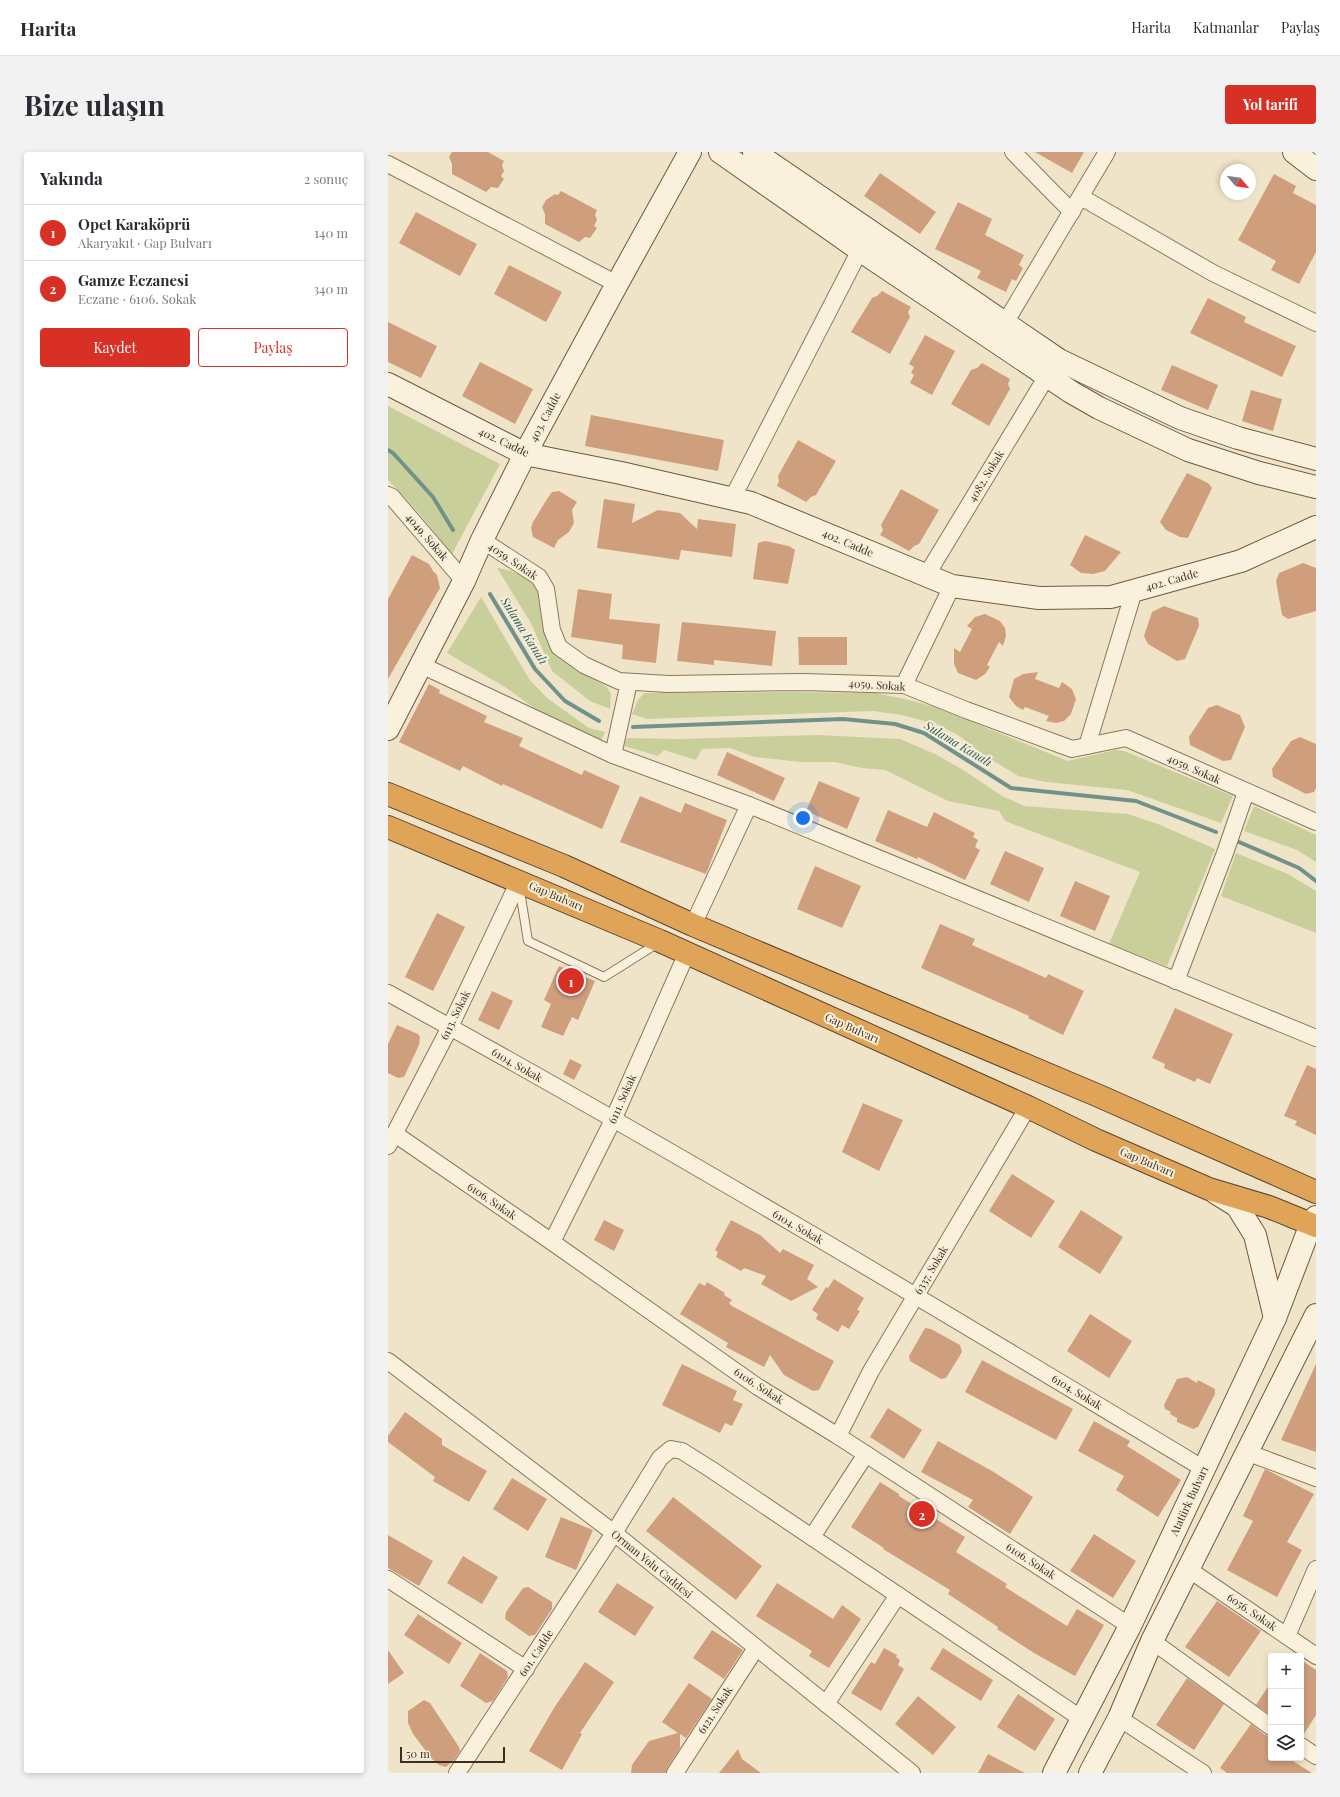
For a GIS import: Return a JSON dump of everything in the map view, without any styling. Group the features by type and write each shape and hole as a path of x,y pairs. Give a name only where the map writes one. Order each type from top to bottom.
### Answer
{"highway":[{"path":"388,794 564,866 693,925 1099,1096 1316,1192"},
{"name":"Gap Bulvarı","path":"388,827 660,941 1028,1107 1096,1140 1209,1189 1314,1222"}],"main road":[{"name":"403. Cadde","path":"388,729 464,581 482,540 525,454 616,284 690,152"},
{"path":"720,152 860,250 1047,376 1099,408 1188,450 1259,473 1316,487"},
{"path":"754,152 1059,360 1180,418 1238,438 1316,458"},
{"path":"1294,152 1316,169"},
{"name":"402. Cadde","path":"388,384 525,454 620,473 751,503 952,586 1039,598 1111,597 1241,561 1316,527"},
{"path":"1209,1189 1237,1206 1255,1235 1276,1318"},
{"name":"Atatürk Bulvarı","path":"1054,1773 1130,1626 1276,1318 1314,1222"},
{"path":"1090,1773 1119,1718 1152,1641 1246,1452 1314,1320"}],"street":[{"path":"1013,152 1072,212"},
{"path":"1005,324 1107,152"},
{"path":"388,164 616,284"},
{"path":"1081,197 1213,273 1316,323"},
{"path":"732,499 860,250"},
{"name":"4082. Sokak","path":"926,576 1047,376"},
{"name":"4049. Sokak","path":"388,495 392,497 464,581"},
{"name":"4059. Sokak","path":"482,540 539,577 546,589 552,630 559,648 584,665 619,682 668,684 803,682 904,685 966,710 1072,749 1126,738 1316,822"},
{"path":"904,685 952,586"},
{"path":"1087,746 1134,591"},
{"path":"421,665 613,755 749,805 1316,1038"},
{"path":"613,755 629,682"},
{"path":"1176,981 1246,792"},
{"path":"693,925 749,805"},
{"name":"6113. Sokak","path":"392,1140 450,1027 519,881"},
{"name":"6111. Sokak","path":"552,1242 613,1120 687,953"},
{"name":"6104. Sokak","path":"388,993 613,1120 916,1295 1204,1469"},
{"name":"6337. Sokak","path":"838,1436 871,1371 1028,1107"},
{"name":"6106. Sokak","path":"392,1140 552,1242 758,1387 838,1436 1130,1626"},
{"name":"Orman Yolu Caddesi","path":"388,1361 614,1533 912,1773"},
{"name":"601. Cadde","path":"457,1773 614,1533 660,1458 671,1449 682,1451 1082,1719"},
{"path":"1246,1452 1316,1478"},
{"path":"812,1537 866,1454"},
{"name":"6056. Sokak","path":"1188,1569 1316,1656"},
{"path":"1286,1636 1316,1569"},
{"path":"388,1579 526,1669"},
{"path":"826,1704 898,1595"},
{"path":"1152,1641 1268,1725"},
{"name":"6121. Sokak","path":"675,1773 756,1648"},
{"path":"1119,1718 1203,1773"},
{"path":"1304,1748 1316,1756"}],"lane":[{"path":"519,881 528,941 604,977 660,941"}],"green space":[{"path":"388,406 500,464 452,554 418,512 388,480"},
{"path":"497,568 518,574 537,586 570,664 607,687 611,694 610,709 590,701 552,671 531,623"},
{"path":"481,597 529,679 547,698 589,728 605,732 600,742 542,714 508,689 447,653"},
{"path":"644,693 875,693 905,699 932,706 1068,761 1115,750 1124,751 1233,796 1221,823 1127,790 1046,782 1018,776 984,755 958,735 936,724 902,715 873,711 647,719 632,714 638,700"},
{"path":"818,735 900,739 935,754 965,771 1002,796 1024,806 1128,814 1158,824 1215,849 1167,966 1109,944 1140,872 1005,821 999,811 948,801 885,770 862,768 834,762 801,762 754,757 730,748 702,749 696,760 664,750 658,756 624,746 627,738 679,739"},
{"path":"1254,806 1316,835 1316,862 1297,850 1244,831"},
{"path":"1236,853 1288,874 1316,891 1316,933 1221,896"}],"building":[{"path":"452,152 488,152 504,161 502,165 504,171 501,176 504,179 498,188 491,187 486,192 452,174 452,164 449,157"},
{"path":"1035,152 1084,152 1072,173"},
{"path":"880,173 936,212 920,234 864,196"},
{"path":"1274,174 1296,186 1293,193 1316,205 1316,252 1299,284 1271,270 1276,261 1238,240"},
{"path":"561,191 597,210 595,215 597,220 594,226 597,228 590,238 585,237 579,242 545,224 545,214 542,207 546,200 555,194 558,195"},
{"path":"958,202 992,219 985,235 1024,255 1019,265 1023,268 1016,281 1012,279 1006,292 977,278 981,271 935,249"},
{"path":"416,212 477,244 460,276 399,243"},
{"path":"509,265 562,292 546,322 494,294"},
{"path":"882,291 911,307 908,312 910,317 890,354 851,332 872,298 877,296"},
{"path":"1208,298 1246,317 1244,322 1296,346 1282,377 1190,333"},
{"path":"388,322 437,346 421,378 388,362"},
{"path":"925,335 955,351 932,395 910,383 914,375 911,373 914,367 909,364"},
{"path":"480,362 533,389 515,424 462,396"},
{"path":"982,363 1010,379 1008,384 1010,389 989,426 951,404 971,370 977,368"},
{"path":"1172,365 1218,385 1208,410 1161,390"},
{"path":"1251,390 1282,399 1273,431 1242,421"},
{"path":"591,415 724,440 718,471 585,446"},
{"path":"798,440 836,461 816,495 811,497 806,502 777,486 779,481 778,476"},
{"path":"1187,473 1208,483 1212,488 1188,538 1180,537 1166,530 1160,522"},
{"path":"901,489 939,510 919,544 914,546 909,551 880,535 883,530 881,525"},
{"path":"559,491 577,502 572,510 574,523 569,532 558,540 554,548 533,537 531,528 533,522 552,492"},
{"path":"604,499 635,504 632,523 658,510 680,513 697,529 698,519 736,524 732,557 681,550 679,560 597,548"},
{"path":"1085,535 1121,552 1105,571 1093,574 1081,573 1070,565"},
{"path":"765,541 789,546 795,550 788,584 753,579 758,543"},
{"path":"412,555 429,564 437,575 440,588 388,679 388,599"},
{"path":"1303,563 1316,568 1316,611 1288,619 1282,615 1276,581 1279,573"},
{"path":"578,589 612,594 609,619 660,624 656,663 622,659 623,645 571,637"},
{"path":"1164,606 1198,618 1199,626 1185,659 1177,661 1148,644 1144,636 1152,612"},
{"path":"985,614 1000,621 1005,628 1006,636 1003,646 999,642 987,665 990,667 985,674 976,680 958,673 954,664 954,648 960,652 972,629 967,626 975,617"},
{"path":"682,622 776,631 772,666 714,660 714,665 677,661"},
{"path":"798,637 847,637 847,665 799,665"},
{"path":"1038,672 1035,679 1059,688 1062,682 1072,689 1076,699 1071,714 1064,721 1056,723 1046,721 1049,716 1025,707 1023,710 1016,706 1009,697 1014,679 1023,674"},
{"path":"429,684 440,690 439,693 487,716 484,722 523,738 519,746 582,775 584,770 620,786 602,829 503,784 502,786 463,766 460,771 399,742"},
{"path":"1217,705 1240,715 1245,727 1231,760 1223,761 1190,745 1189,737 1208,708"},
{"path":"1300,737 1316,744 1316,788 1314,792 1306,794 1273,777 1272,769 1291,741"},
{"path":"727,752 785,778 774,801 717,775"},
{"path":"819,781 860,798 847,829 806,811"},
{"path":"640,796 681,813 685,803 727,820 706,874 620,842"},
{"path":"888,810 927,827 934,812 975,833 973,837 978,840 975,847 980,850 965,880 918,857 917,859 875,841"},
{"path":"1005,851 1044,868 1029,902 990,884"},
{"path":"815,866 861,886 842,928 797,909"},
{"path":"1075,881 1110,896 1095,931 1060,916"},
{"path":"437,913 465,927 433,991 405,977"},
{"path":"940,924 975,939 972,945 1046,978 1048,974 1084,991 1063,1035 1028,1018 1029,1016 921,968"},
{"path":"559,966 595,981 578,1020 572,1017 563,1036 541,1027 551,1004 544,1000"},
{"path":"492,991 513,1001 499,1030 478,1020"},
{"path":"1175,1008 1233,1034 1210,1084 1197,1078 1195,1082 1164,1068 1165,1064 1152,1058"},
{"path":"397,1025 418,1034 420,1037 419,1045 404,1077 398,1078 388,1073 388,1044"},
{"path":"570,1059 582,1065 574,1080 563,1074"},
{"path":"1307,1065 1316,1069 1316,1135 1295,1125 1297,1121 1284,1116"},
{"path":"863,1103 903,1120 879,1171 842,1152"},
{"path":"1012,1174 1055,1201 1031,1238 989,1211"},
{"path":"1081,1210 1123,1237 1100,1274 1058,1247"},
{"path":"604,1220 624,1230 614,1251 594,1240"},
{"path":"731,1220 760,1235 780,1253 783,1249 814,1265 807,1279 818,1287 791,1301 761,1284 766,1276 744,1268 741,1271 716,1257 718,1252 715,1250"},
{"path":"834,1279 864,1298 857,1310 860,1311 849,1329 842,1325 838,1332 816,1319 818,1314 812,1310 826,1287 828,1288"},
{"path":"707,1282 725,1293 724,1295 732,1300 729,1303 732,1306 834,1361 819,1390 813,1391 784,1375 770,1355 764,1367 726,1347 728,1343 680,1314 699,1283 705,1286"},
{"path":"1090,1314 1132,1341 1109,1378 1067,1351"},
{"path":"925,1328 931,1329 960,1345 962,1352 946,1378 941,1379 910,1361 909,1356"},
{"path":"982,1360 1073,1409 1056,1440 965,1392"},
{"path":"682,1364 737,1391 733,1400 743,1404 732,1426 725,1423 720,1433 662,1405"},
{"path":"1316,1364 1316,1452 1281,1440"},
{"path":"1187,1377 1197,1383 1198,1380 1215,1389 1215,1394 1198,1427 1193,1429 1177,1422 1177,1418 1165,1409 1164,1405 1177,1379"},
{"path":"888,1408 922,1430 904,1459 870,1437"},
{"path":"405,1412 442,1439 442,1445 487,1471 469,1502 433,1481 435,1477 388,1442 388,1436"},
{"path":"1094,1421 1130,1441 1127,1446 1181,1480 1158,1517 1116,1490 1124,1476 1078,1451"},
{"path":"938,1441 992,1471 1033,1497 1010,1534 968,1507 973,1500 921,1472"},
{"path":"1265,1469 1314,1494 1287,1542 1302,1550 1277,1597 1227,1570 1253,1521 1243,1516"},
{"path":"512,1478 547,1499 528,1531 493,1509"},
{"path":"880,1482 899,1494 899,1496 965,1537 956,1552 1007,1584 1005,1587 1067,1626 1077,1609 1104,1625 1075,1676 1034,1653 997,1629 998,1627 948,1594 950,1590 883,1549 884,1548 851,1527"},
{"path":"673,1497 762,1566 736,1600 646,1531"},
{"path":"561,1517 593,1530 576,1570 545,1557"},
{"path":"1094,1534 1136,1561 1113,1598 1070,1571"},
{"path":"388,1535 433,1561 419,1586 388,1568"},
{"path":"463,1556 498,1577 482,1604 447,1583"},
{"path":"617,1583 654,1607 635,1636 598,1612"},
{"path":"777,1583 833,1619 842,1605 861,1619 829,1668 809,1656 812,1651 756,1616"},
{"path":"528,1587 552,1602 552,1609 535,1635 529,1636 505,1619 506,1612 523,1588"},
{"path":"1217,1601 1261,1631 1229,1677 1185,1647"},
{"path":"418,1614 462,1643 449,1664 404,1635"},
{"path":"712,1630 743,1650 724,1679 693,1658"},
{"path":"884,1648 897,1655 896,1657 900,1660 898,1665 904,1669 881,1711 851,1693 871,1662 875,1664"},
{"path":"943,1648 993,1680 981,1701 930,1669"},
{"path":"388,1650 404,1673 388,1684"},
{"path":"480,1653 507,1671 508,1677 493,1701 486,1703 460,1686"},
{"path":"585,1662 614,1682 580,1733 582,1734 562,1770 529,1751 554,1708"},
{"path":"1304,1662 1316,1670 1316,1715 1304,1734"},
{"path":"1187,1678 1224,1704 1194,1750 1156,1725"},
{"path":"689,1683 712,1699 686,1738 680,1734 680,1748 667,1768 666,1773 631,1773 632,1765 649,1741 678,1733 662,1722"},
{"path":"1268,1687 1268,1713 1256,1705"},
{"path":"1018,1694 1055,1719 1035,1751 997,1727"},
{"path":"918,1696 956,1727 933,1755 895,1724"},
{"path":"424,1700 430,1703 459,1747 460,1751 454,1760 446,1767 439,1765 432,1759 413,1734 408,1723 408,1711"},
{"path":"1251,1724 1265,1735 1268,1736 1268,1761 1293,1761 1312,1773 1227,1773 1220,1768"},
{"path":"738,1749 742,1759 761,1773 719,1773"},
{"path":"988,1754 1025,1773 978,1773"}],"waterway":[{"name":"Sulama Kanalı","path":"388,450 393,453 433,497 453,530"},
{"name":"Sulama Kanalı","path":"490,594 535,669 565,701 599,721"},
{"name":"Sulama Kanalı","path":"633,727 843,719 895,724 924,733 1011,788 1136,801 1216,832"},
{"name":"Sulama Kanalı","path":"1239,842 1299,868 1316,881"}],"place":[{"name":"Opet Karaköprü","path":"571,981"},
{"name":"Gamze Eczanesi","path":"922,1514"}]}
